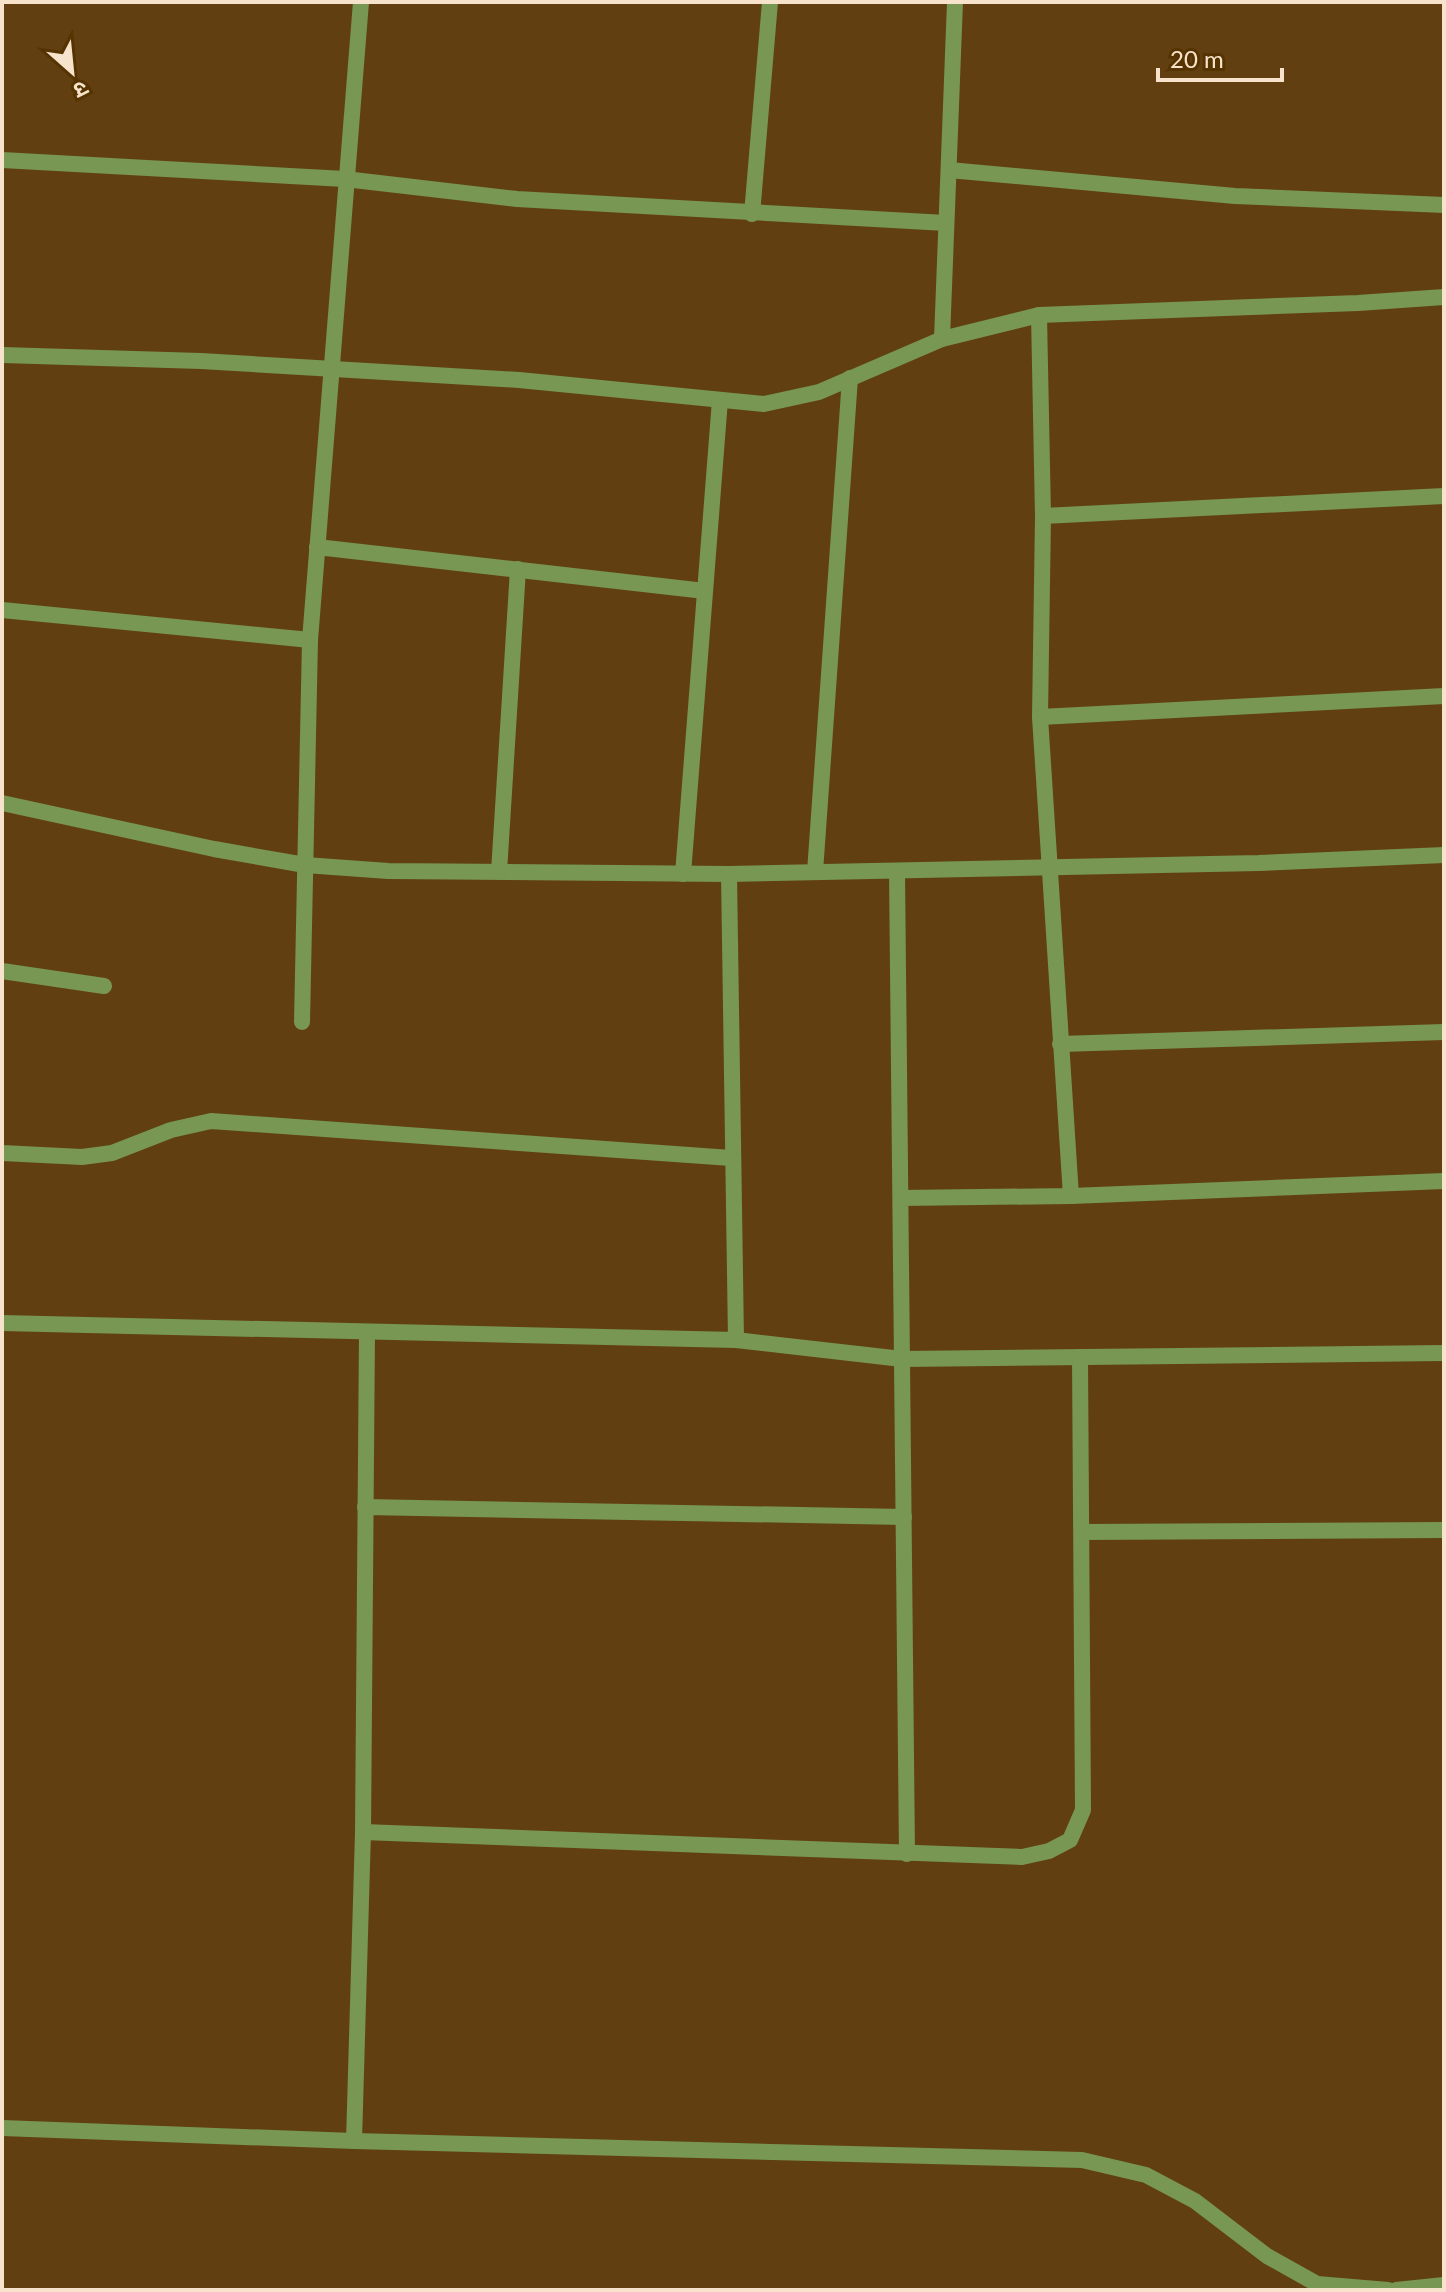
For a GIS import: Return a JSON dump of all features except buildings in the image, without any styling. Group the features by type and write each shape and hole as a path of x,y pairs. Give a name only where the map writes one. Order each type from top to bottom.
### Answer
{"street":[{"path":"302,1022 310,640 329,369 361,2"},
{"path":"752,214 770,2"},
{"path":"942,339 955,2"},
{"path":"2,160 345,179 517,199 946,223"},
{"path":"949,170 1235,196 1444,205"},
{"path":"2,355 519,380 764,404 819,392 942,339 1039,315 1444,297"},
{"path":"1039,315 1043,516 1040,717 1071,1196"},
{"path":"815,872 850,378"},
{"path":"683,874 720,400"},
{"path":"1043,516 1444,496"},
{"path":"317,547 705,591"},
{"path":"499,872 518,569"},
{"path":"2,610 310,640"},
{"path":"1040,717 1444,696"},
{"path":"2,803 305,865 388,871 729,874 1444,855"},
{"path":"897,871 907,1854"},
{"path":"729,874 736,1340"},
{"path":"2,971 104,986"},
{"path":"1060,1044 1444,1032"},
{"path":"2,1153 82,1157 112,1153 171,1130 211,1121 731,1158"},
{"path":"901,1198 1071,1196 1444,1181"},
{"path":"2,1323 736,1340 902,1359 1444,1353"},
{"path":"354,2141 363,1832 367,1332"},
{"path":"363,1832 1022,1857 1049,1851 1070,1840 1083,1810 1080,1357"},
{"path":"365,1507 904,1517"},
{"path":"1082,1532 1444,1530"},
{"path":"2,2128 354,2141 1082,2160 1146,2175 1195,2201 1267,2256 1317,2284 1388,2290"},
{"path":"1396,2290 1444,2285"}]}
